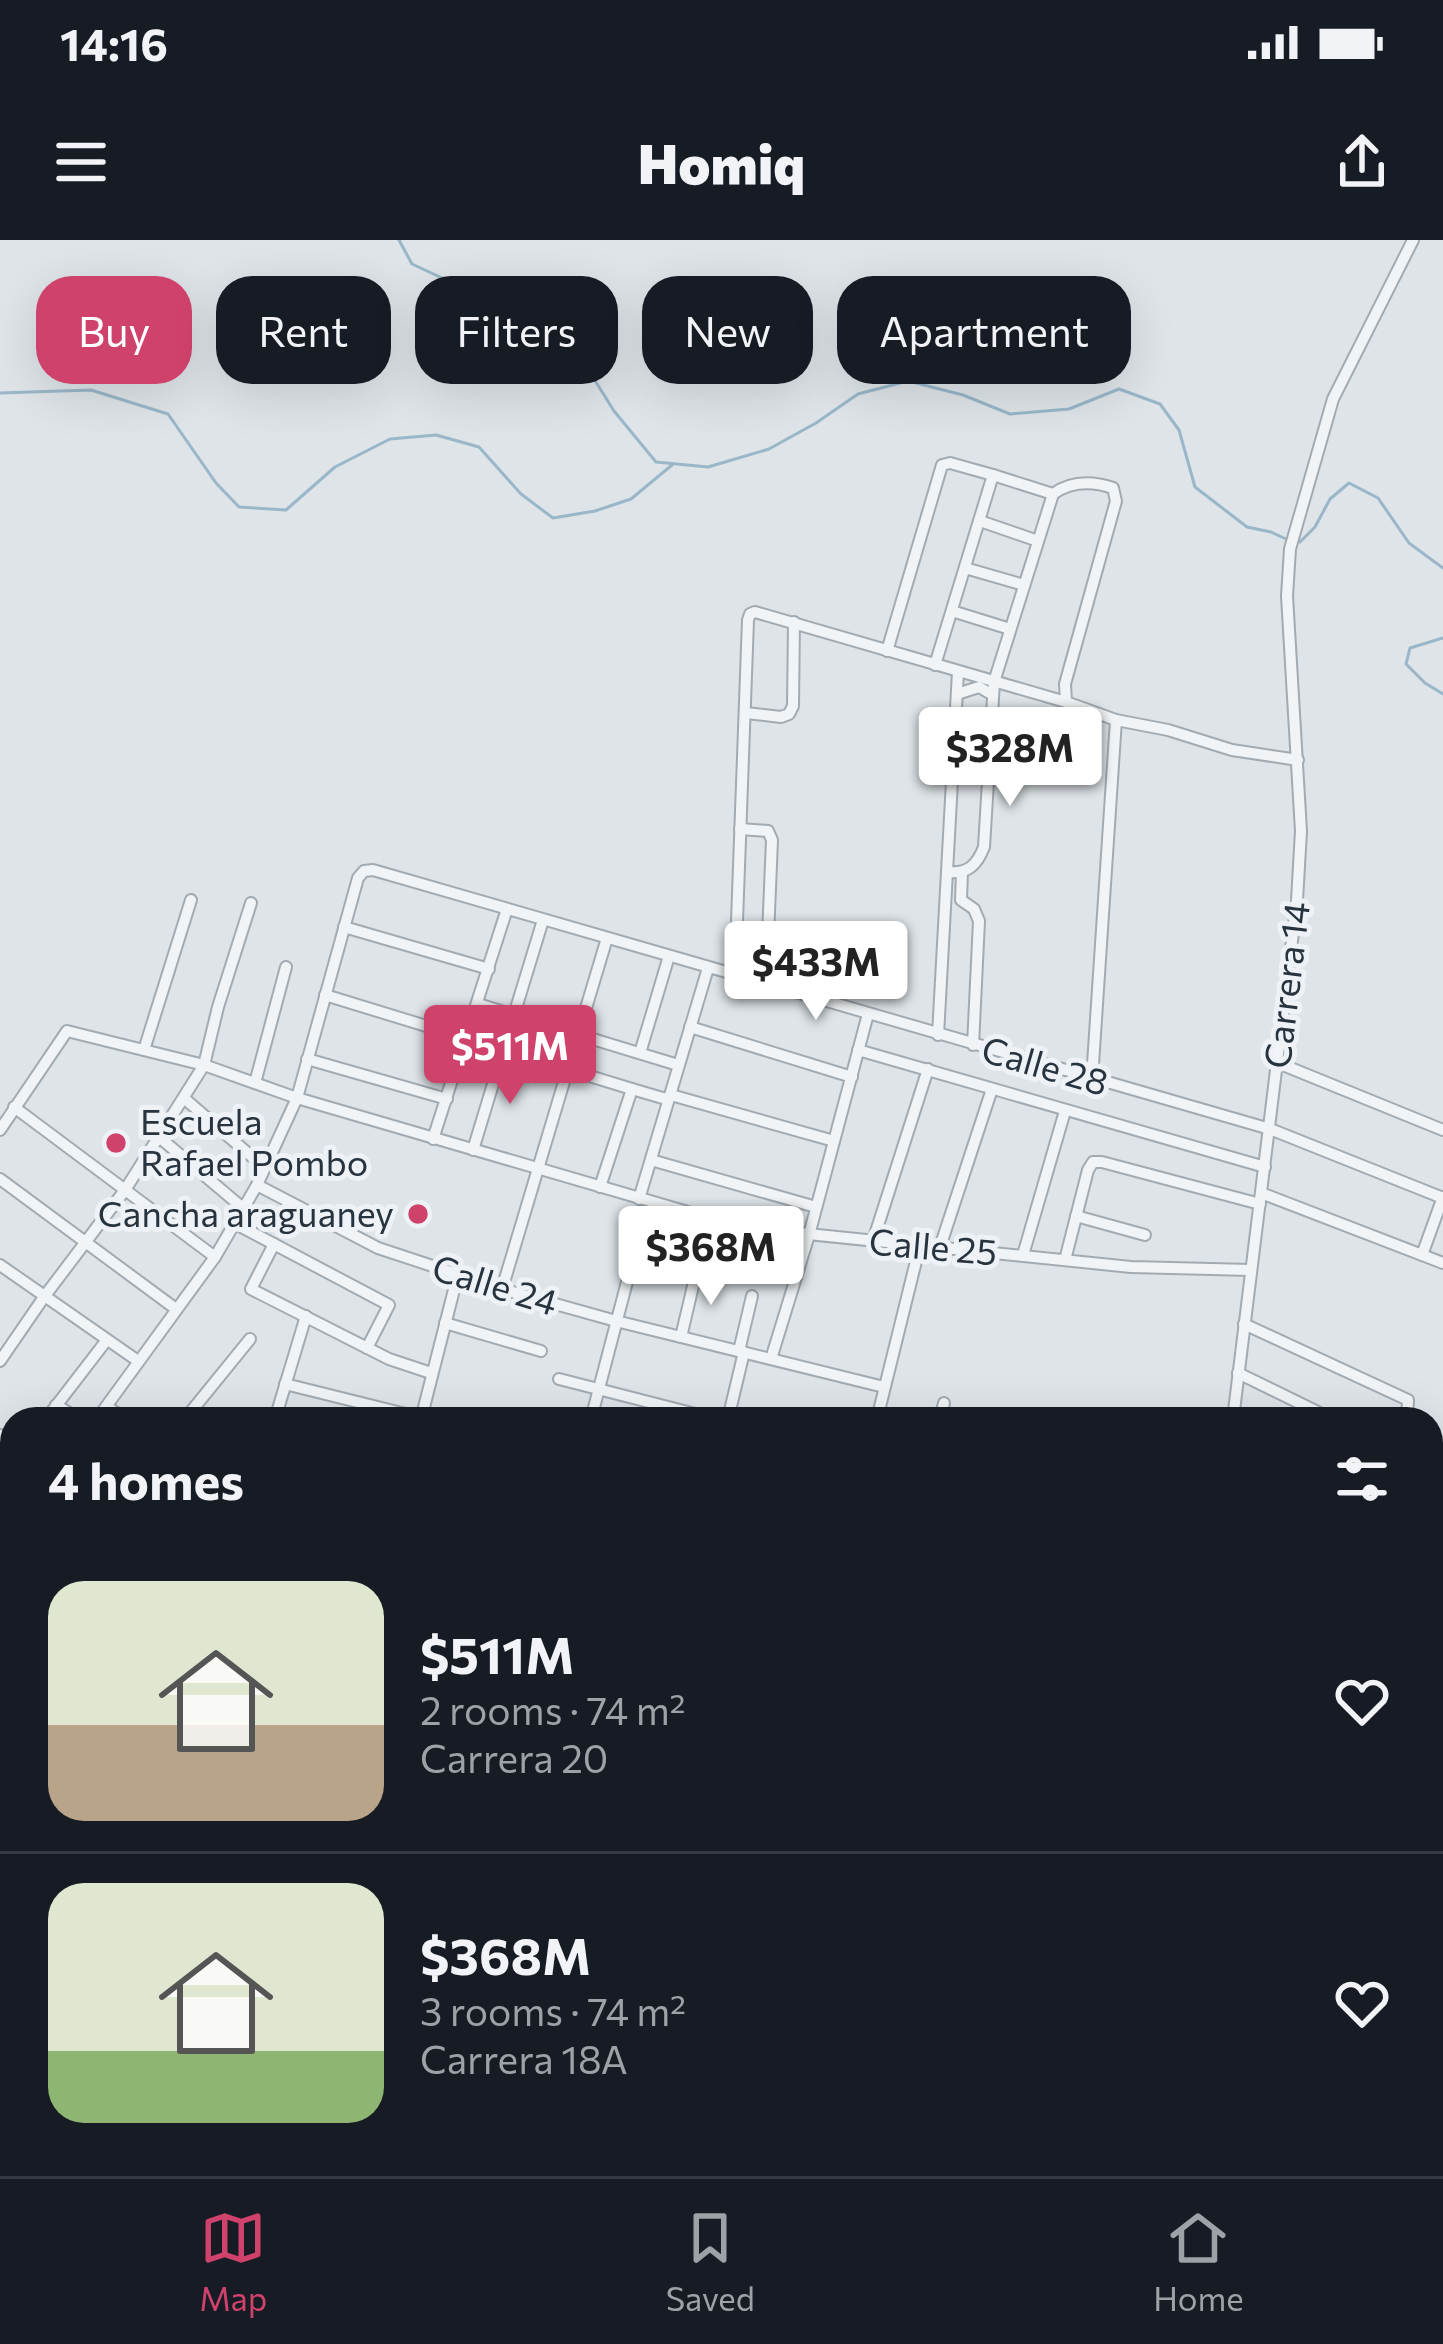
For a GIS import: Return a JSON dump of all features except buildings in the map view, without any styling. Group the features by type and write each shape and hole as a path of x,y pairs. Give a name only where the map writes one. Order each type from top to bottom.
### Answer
{"street":[{"name":"Carrera 14","path":"1234,1407 1298,900 1301,832 1287,596 1290,548 1333,399 1413,240"},
{"path":"886,651 942,465 950,463 1053,494"},
{"path":"935,665 993,475"},
{"path":"948,872 962,872 974,865 984,847 993,688 1053,494 1062,487 1099,483 1113,488 1116,501 1065,684 1066,702"},
{"path":"980,521 1038,541"},
{"path":"965,568 1024,585"},
{"path":"952,611 1010,629"},
{"path":"735,976 750,614 794,622 958,672 993,688"},
{"path":"746,713 789,714 794,622"},
{"path":"938,1035 958,672"},
{"path":"957,694 993,688 1066,702 1232,750 1298,760"},
{"path":"1091,1079 1116,720"},
{"path":"740,830 768,831 772,840 766,984"},
{"name":"Calle 28","path":"344,927 358,878 364,871 382,871 1270,1129 1443,1198"},
{"path":"962,872 960,896 974,909 979,922 973,1045"},
{"path":"144,1050 191,900"},
{"path":"2,1353 124,1190 204,1065 251,903"},
{"path":"946,917 964,904"},
{"path":"433,1139 507,909"},
{"path":"514,1015 543,920"},
{"path":"106,1407 215,1257 257,1185 297,1098 344,927 489,969"},
{"path":"502,1289 607,938"},
{"path":"640,1052 669,956"},
{"path":"254,1083 286,967"},
{"path":"638,1199 708,968"},
{"path":"325,995 632,1090 666,1099 671,1095"},
{"path":"478,1004 678,1065"},
{"path":"771,1359 868,1014"},
{"path":"690,1028 851,1077"},
{"name":"Calle 25","path":"14,1107 67,1030 204,1065 297,1098 739,1227 1131,1267 1251,1270"},
{"path":"858,1050 1265,1166"},
{"path":"473,1150 503,1051"},
{"path":"307,1059 446,1099"},
{"path":"1278,1064 1443,1130"},
{"path":"873,1241 928,1070"},
{"path":"940,1247 992,1089"},
{"path":"600,1186 632,1090"},
{"path":"671,1095 834,1141"},
{"path":"185,1099 265,1168"},
{"path":"0,1130 14,1107 215,1257"},
{"path":"1023,1255 1065,1111"},
{"path":"160,1137 244,1209"},
{"path":"651,1160 816,1207"},
{"path":"1065,1260 1088,1170 1093,1162 1102,1162 1260,1199 1443,1263"},
{"path":"0,1179 176,1309"},
{"name":"Calle 24","path":"257,1185 379,1249 502,1289 884,1387"},
{"path":"1422,1255 1443,1198"},
{"path":"1076,1216 1145,1235"},
{"path":"236,1224 389,1305 367,1348"},
{"path":"594,1407 638,1240"},
{"path":"274,1244 251,1288 367,1348 431,1373"},
{"path":"880,1407 920,1245"},
{"path":"0,1264 138,1361"},
{"path":"681,1337 697,1269"},
{"path":"425,1407 458,1274"},
{"path":"730,1407 752,1296"},
{"path":"278,1407 306,1316"},
{"path":"445,1323 541,1351"},
{"path":"1244,1324 1408,1400 1408,1407"},
{"path":"195,1407 250,1339"},
{"path":"55,1407 106,1341"},
{"path":"1238,1373 1307,1407"},
{"path":"559,1379 669,1407"},
{"path":"285,1384 376,1407"},
{"path":"59,1402 65,1407"},
{"path":"943,1407 944,1403"}],"waterway":[{"path":"399,240 412,264 455,284 526,303 566,334 614,411 656,462 708,467 769,449 858,394 908,381 963,395 1010,414 1069,409 1119,389 1160,404 1179,430 1195,487 1247,527 1286,539"},
{"path":"0,393 91,390 168,414 216,483 239,507 286,510 335,467 390,439 436,435 479,447 521,494 553,518 631,499 672,465"},
{"path":"1295,541 1300,542 1315,527 1330,499 1349,483 1378,498 1409,543 1443,568"},
{"path":"1443,638 1410,648 1406,664 1443,694"}],"place":[{"name":"Escuela Rafael Pombo","path":"116,1143"},
{"name":"Cancha araguaney","path":"418,1214"}]}
